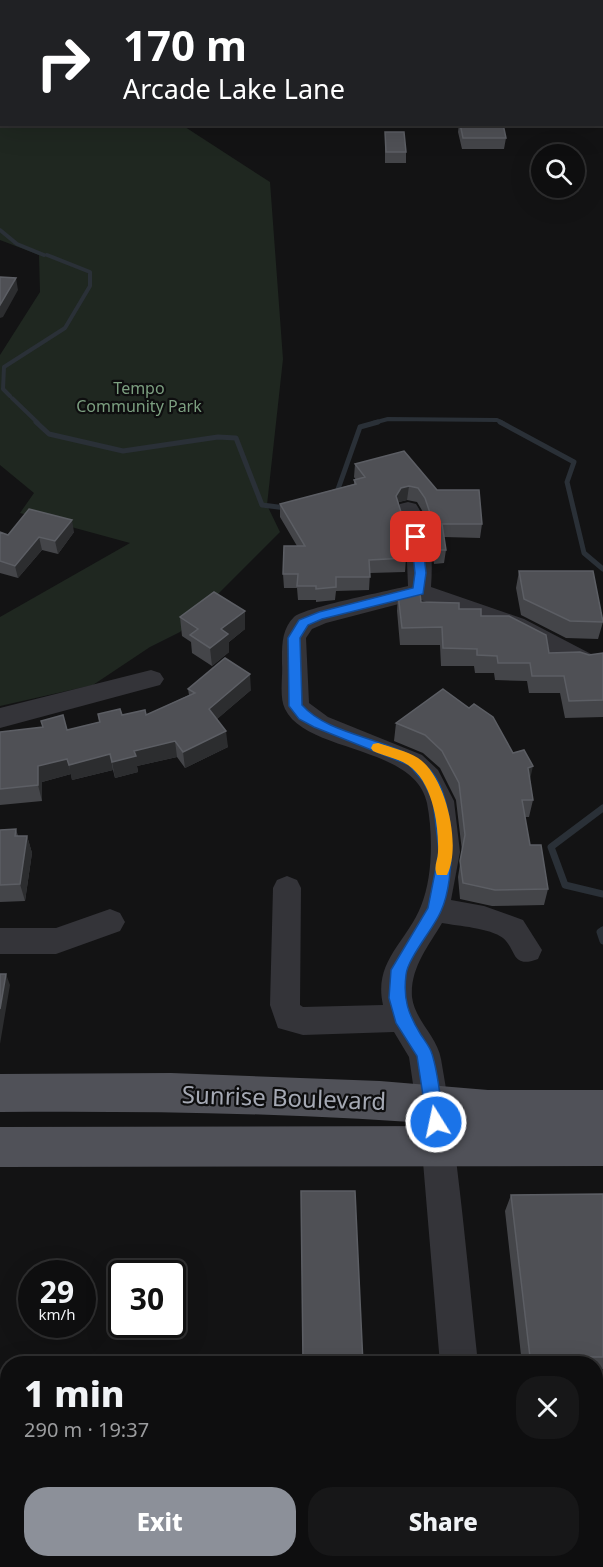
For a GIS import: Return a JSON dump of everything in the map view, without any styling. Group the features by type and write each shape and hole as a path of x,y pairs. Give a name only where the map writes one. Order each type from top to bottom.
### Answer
{"main road":[{"path":"0,1117 40,1092"},
{"name":"Sunrise Boulevard","path":"0,1093 171,1092 368,1099 437,1130 488,1109 603,1108"},
{"name":"Sunrise Boulevard","path":"0,1147 437,1130 603,1146"}],"street":[{"path":"408,509 414,520 420,573 419,591"},
{"path":"458,1356 437,1130 424,1054 402,1018 397,998 398,970 435,909 446,852 440,801 428,777 413,762 319,724 304,715 296,706 294,638 303,622 419,591 515,626 584,661"},
{"path":"0,718 151,679"},
{"path":"287,888 285,1005 289,1018 303,1022 402,1018"},
{"path":"435,909 484,918 513,929 527,950"},
{"path":"0,942 56,941 110,922"}],"green space":[{"name":"Tempo Community Park","path":"0,126 184,126 270,182 283,359 267,505 280,532 180,632 150,647 93,685 0,706 0,617 130,543 20,513 34,493 0,465 0,355 40,292 39,255 0,240"}],"building":[{"path":"460,126 503,126 506,138 463,138"},
{"path":"385,132 404,132 406,152 386,152"},
{"path":"0,277 16,278 0,305"},
{"path":"404,451 437,490 479,490 482,524 442,524 446,550 435,550 432,519 425,498 418,488 409,486 401,488 396,496 405,525 406,558 369,560 370,577 336,577 336,587 316,589 316,586 297,586 298,574 283,574 284,546 305,546 280,504 356,484 354,480 365,477 355,464"},
{"path":"29,509 72,520 55,541 39,537 15,566 0,561 0,532 8,535"},
{"path":"519,571 593,571 603,622 570,621 524,599"},
{"path":"214,592 245,611 221,629 228,634 210,648 190,635 198,629 180,617"},
{"path":"420,593 421,602 459,603 459,609 481,609 481,616 509,616 546,635 549,653 580,652 589,655 603,653 603,700 569,701 564,676 532,676 530,663 498,663 497,656 477,655 477,649 443,648 442,627 402,628 398,594"},
{"path":"225,658 250,674 209,709 226,731 183,752 175,741 134,751 136,756 112,762 110,754 69,765 67,759 38,766 38,785 0,789 0,732 43,727 41,721 63,715 67,730 100,722 98,714 120,709 122,715 145,710 146,715 195,693 188,689"},
{"path":"443,689 469,708 474,704 493,717 513,753 524,750 533,766 528,768 533,800 522,800 530,845 541,845 548,889 495,890 463,883 460,861 465,835 459,783 442,751 425,735 396,723"},
{"path":"16,829 15,836 27,836 20,884 0,885 0,830"},
{"path":"0,974 6,974 0,1009"},
{"path":"301,1191 355,1191 363,1356 303,1356"},
{"path":"603,1194 603,1356 530,1356 511,1195"}],"waterway":[{"path":"0,230 17,244 44,255"},
{"path":"10,396 3,389 4,367 65,328 90,286 90,272 47,255"},
{"path":"12,398 38,423"},
{"path":"373,423 388,419 497,420 503,423"},
{"path":"36,422 49,434 123,451 218,437 236,438 262,505 286,508"},
{"path":"333,493 337,492 360,427 378,422"},
{"path":"500,422 574,462 567,482 584,553 603,569"},
{"path":"603,808 551,847 565,885 603,894"},
{"path":"603,930 600,932 603,941"}],"slow traffic":[{"path":"378,748 413,762 428,777 440,801 446,852 442,870"}],"route":[{"path":"416,537 420,573 419,591 303,622 294,638 296,706 304,715 319,724 413,762 428,777 440,801 446,852 435,909 398,970 397,998 402,1018 424,1054 436,1122"}]}
